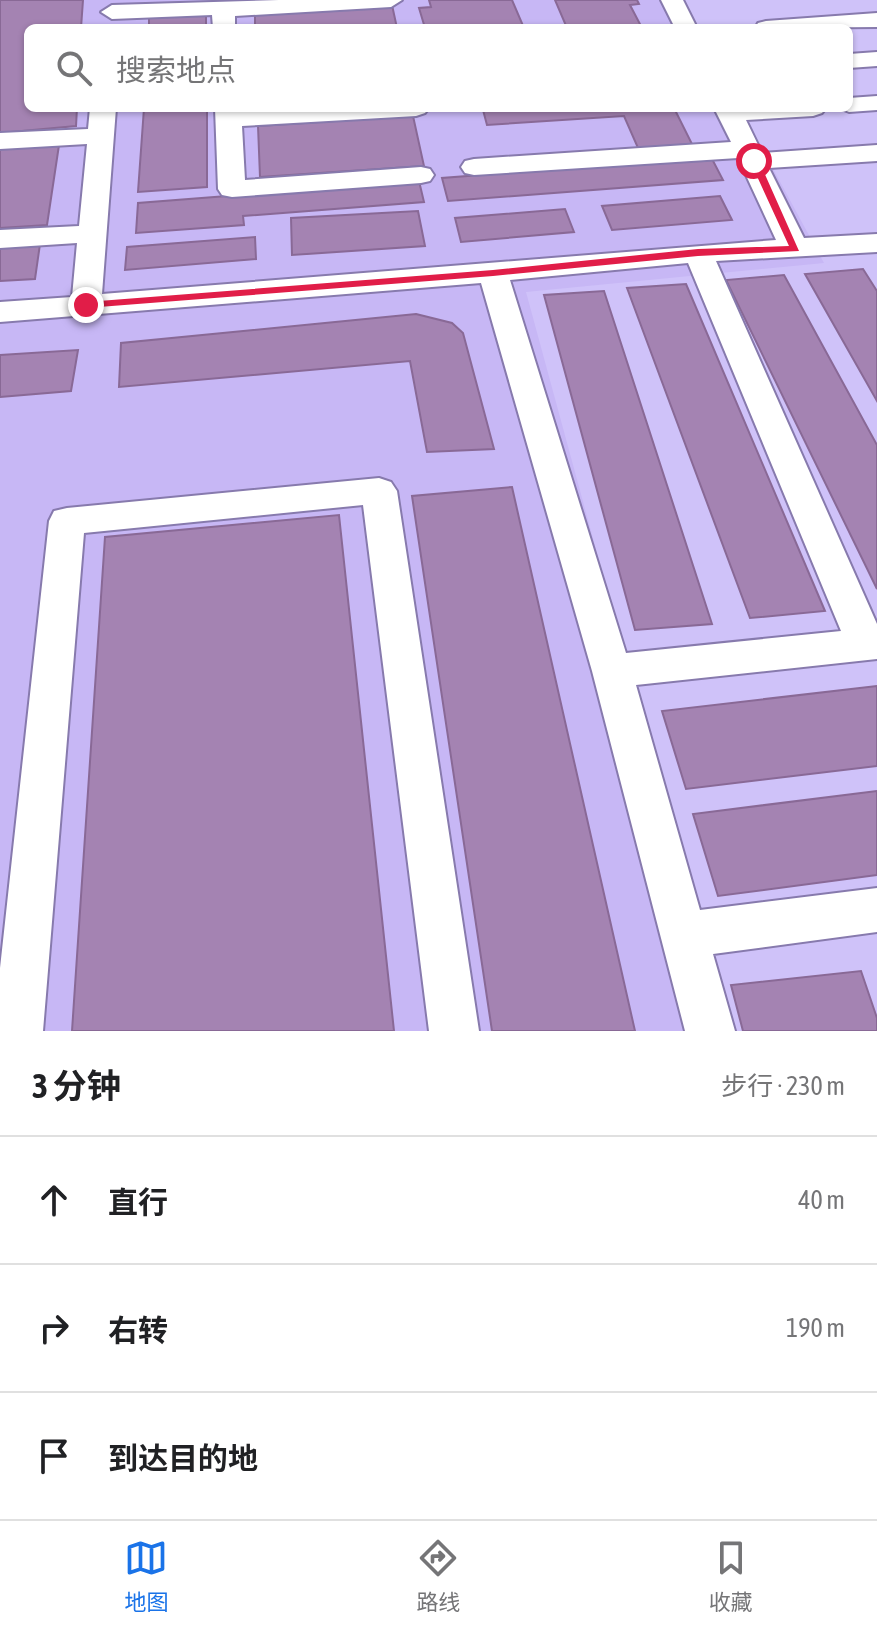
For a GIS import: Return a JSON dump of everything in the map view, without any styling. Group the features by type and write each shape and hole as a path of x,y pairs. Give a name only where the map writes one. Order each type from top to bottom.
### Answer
{"street":[{"path":"112,13 223,8 224,19 391,0"},
{"path":"672,0 684,24"},
{"path":"822,24 877,20"},
{"path":"853,61 877,59"},
{"path":"853,105 877,103"},
{"path":"291,112 228,114 232,189 421,175"},
{"path":"730,112 795,249"},
{"path":"0,141 102,122 86,305"},
{"path":"474,167 877,153"},
{"path":"0,239 93,234"},
{"path":"0,312 493,273 698,253 877,243"},
{"path":"612,671 872,643 698,253"},
{"path":"493,273 612,671 710,1031"},
{"path":"18,1031 67,521 379,491 454,1031"},
{"path":"684,935 877,910"}],"shaded area":[{"path":"0,0 682,0 695,24 24,24 24,112 742,112 824,263 526,292 727,1031 0,1031"}],"building":[{"path":"0,0 83,0 81,24 24,24 24,112 77,112 76,126 0,133"},
{"path":"429,0 512,0 522,24 424,24 419,8 431,7"},
{"path":"555,0 637,0 639,4 630,5 640,24 565,24"},
{"path":"392,5 396,24 255,24 255,13"},
{"path":"206,14 206,24 149,24 149,17"},
{"path":"144,112 207,112 207,187 138,192"},
{"path":"484,112 676,112 692,144 638,148 624,116 487,125"},
{"path":"413,116 424,166 260,177 258,126"},
{"path":"59,145 47,225 0,228 0,148"},
{"path":"711,157 723,180 448,201 442,178"},
{"path":"419,181 424,202 243,216 244,225 136,233 138,203"},
{"path":"720,196 732,220 612,230 602,206"},
{"path":"565,209 574,232 461,242 455,218"},
{"path":"418,211 425,246 292,255 291,218"},
{"path":"255,237 256,259 125,270 127,247"},
{"path":"40,244 35,279 0,281 0,246"},
{"path":"863,269 877,291 877,401 805,274"},
{"path":"784,275 877,445 877,589 726,280"},
{"path":"686,284 825,611 750,618 627,288"},
{"path":"604,291 712,624 635,630 544,295"},
{"path":"416,314 452,323 463,333 494,449 427,452 410,361 119,387 121,343"},
{"path":"78,350 71,391 0,397 0,355"},
{"path":"512,487 635,1031 492,1031 412,496"},
{"path":"339,515 394,1031 72,1031 105,537"},
{"path":"877,686 877,766 686,789 662,711"},
{"path":"877,791 877,875 718,896 693,814"},
{"path":"861,971 877,1018 877,1031 743,1031 731,985"}],"route":[{"path":"86,305 493,273 698,253 795,249 754,161"}]}
